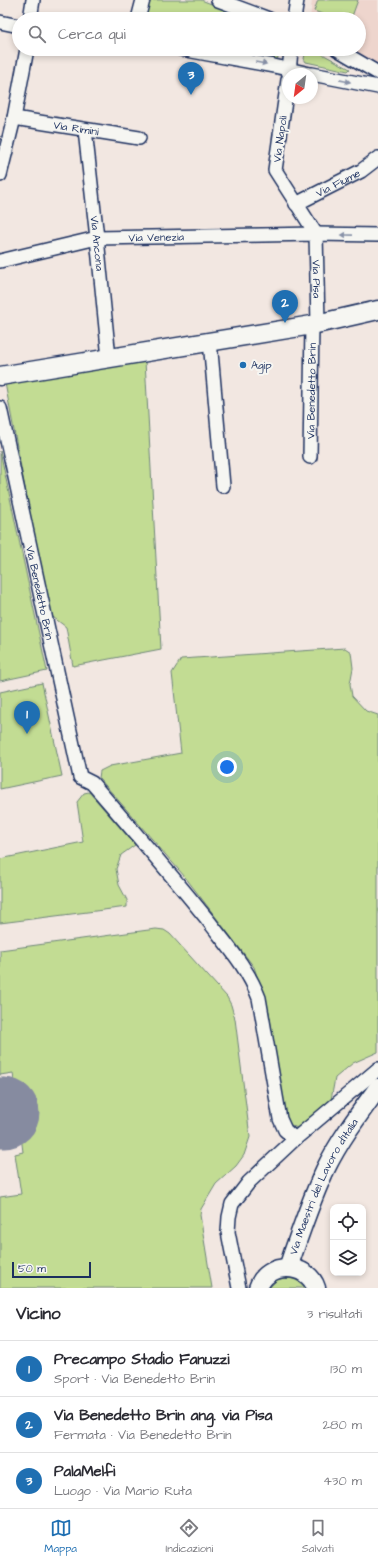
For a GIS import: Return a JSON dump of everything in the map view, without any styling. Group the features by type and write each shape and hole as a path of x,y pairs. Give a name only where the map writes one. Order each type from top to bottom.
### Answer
{"street":[{"path":"31,12 33,0"},
{"path":"139,12 142,0"},
{"path":"218,0 250,12"},
{"path":"295,12 297,0"},
{"path":"0,22 12,25"},
{"path":"0,174 14,118 26,56"},
{"path":"210,56 282,73"},
{"name":"Via Napoli","path":"290,56 290,68"},
{"path":"349,56 378,73"},
{"path":"318,75 378,87"},
{"name":"Via Napoli","path":"285,104 276,170 316,234"},
{"name":"Via Rimini","path":"14,118 139,138"},
{"name":"Via Ancona","path":"85,130 109,358"},
{"name":"Via Fiume","path":"296,204 361,170 378,158"},
{"name":"Via Venezia","path":"0,261 97,238 316,234 378,235"},
{"name":"Via Pisa","path":"315,324 316,234"},
{"path":"0,376 315,324 378,310"},
{"name":"Via Benedetto Brin","path":"310,457 315,324"},
{"path":"210,341 224,486"},
{"name":"Via Benedetto Brin","path":"0,408 80,777 92,783 186,894 237,958 254,984 259,998 280,1119 285,1130 295,1139"},
{"path":"239,1288 228,1232 232,1204 249,1182 295,1139 378,1069"},
{"name":"Via Maestri del Lavoro d'Italia","path":"288,1268 310,1203 326,1169 351,1124 378,1088"},
{"name":"Via Maestri del Lavoro d'Italia","path":"258,1288 265,1277 273,1271 282,1268 301,1271 309,1276 316,1288"}],"shaded area":[{"path":"312,0 378,0 378,65 363,56 366,56 366,12 311,12"}],"green space":[{"path":"148,0 201,0 233,12 145,12"},
{"path":"318,0 358,0 354,12 314,11"},
{"path":"271,56 278,56 277,61"},
{"path":"305,56 326,56 350,69 348,71 306,62 304,59"},
{"path":"145,361 161,649 73,666 66,627 49,614 5,383"},
{"path":"0,451 47,671 0,681"},
{"path":"345,648 351,652 353,668 350,684 352,696 366,711 378,715 378,1052 353,1063 335,1078 331,1100 321,1110 297,1128 289,1124 284,1117 269,1012 254,967 185,877 99,778 100,771 110,766 181,753 172,673 181,659"},
{"path":"42,683 62,776 0,789 0,692"},
{"path":"89,792 135,845 121,855 116,869 119,885 127,900 127,907 0,923 0,859 83,842 77,802 84,793"},
{"path":"156,929 164,930 170,934 227,997 235,1019 250,1137 244,1155 236,1166 216,1184 201,1209 200,1215 212,1288 0,1288 0,1197 21,1194 15,1154 23,1152 13,1073 0,1075 0,950"},
{"path":"284,1278 296,1280 305,1288 269,1288 277,1280"}],"place":[{"name":"PalaMelfi","path":"191,95"},
{"name":"Via Benedetto Brin ang. via Pisa","path":"285,323"},
{"name":"Agip","path":"243,365"},
{"name":"Precampo Stadio Fanuzzi","path":"27,734"}]}
